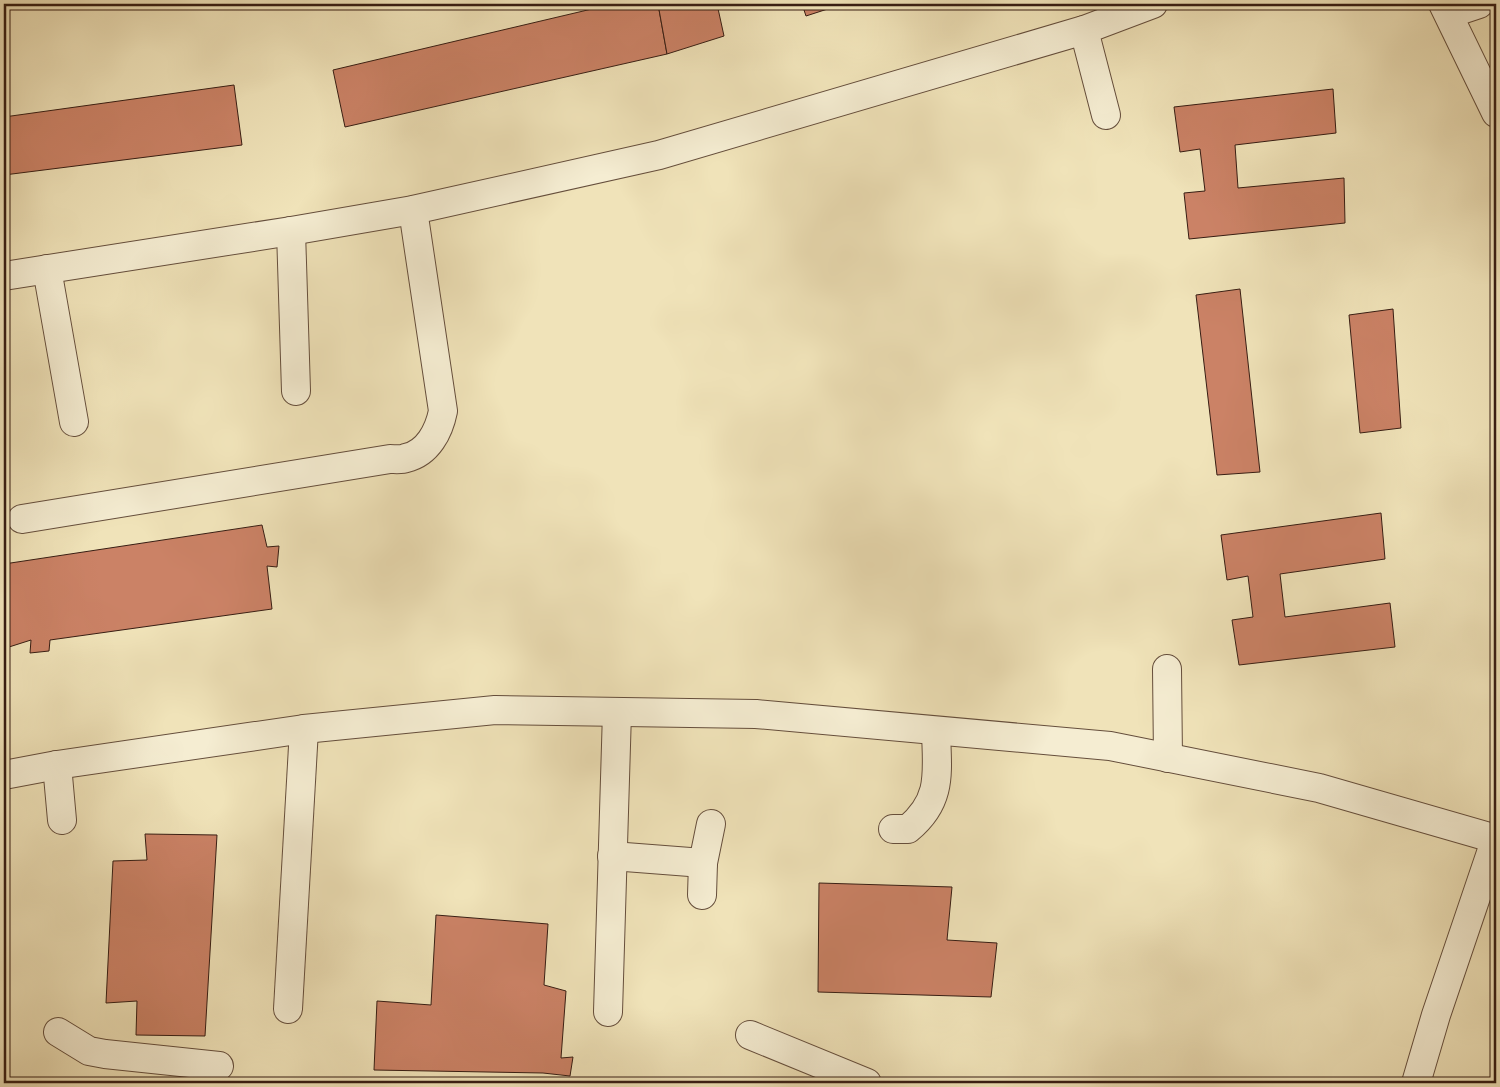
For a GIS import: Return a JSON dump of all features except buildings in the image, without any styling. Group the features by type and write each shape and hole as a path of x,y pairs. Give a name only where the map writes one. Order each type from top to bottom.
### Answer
{"lane":[{"path":"4,276 413,210 658,155 1084,30 1153,4"},
{"path":"1479,4 1446,9 1496,113"},
{"path":"1084,30 1106,115"},
{"path":"22,518 370,462 406,458 422,451 440,427 443,411 413,210"},
{"path":"291,231 296,390"},
{"path":"47,269 74,422"},
{"path":"1167,669 1168,758"},
{"path":"4,775 57,765 304,729 496,710 756,714 1110,746 1319,788 1496,839 1436,1015 1416,1083"},
{"path":"608,1012 617,712"},
{"path":"288,1009 304,729"},
{"path":"893,829 908,829 921,819 931,803 937,780 936,731"},
{"path":"57,765 62,820"},
{"path":"702,895 703,863 711,824"},
{"path":"612,856 703,863"},
{"path":"58,1032 89,1051 219,1066"},
{"path":"750,1034 868,1083"}]}
